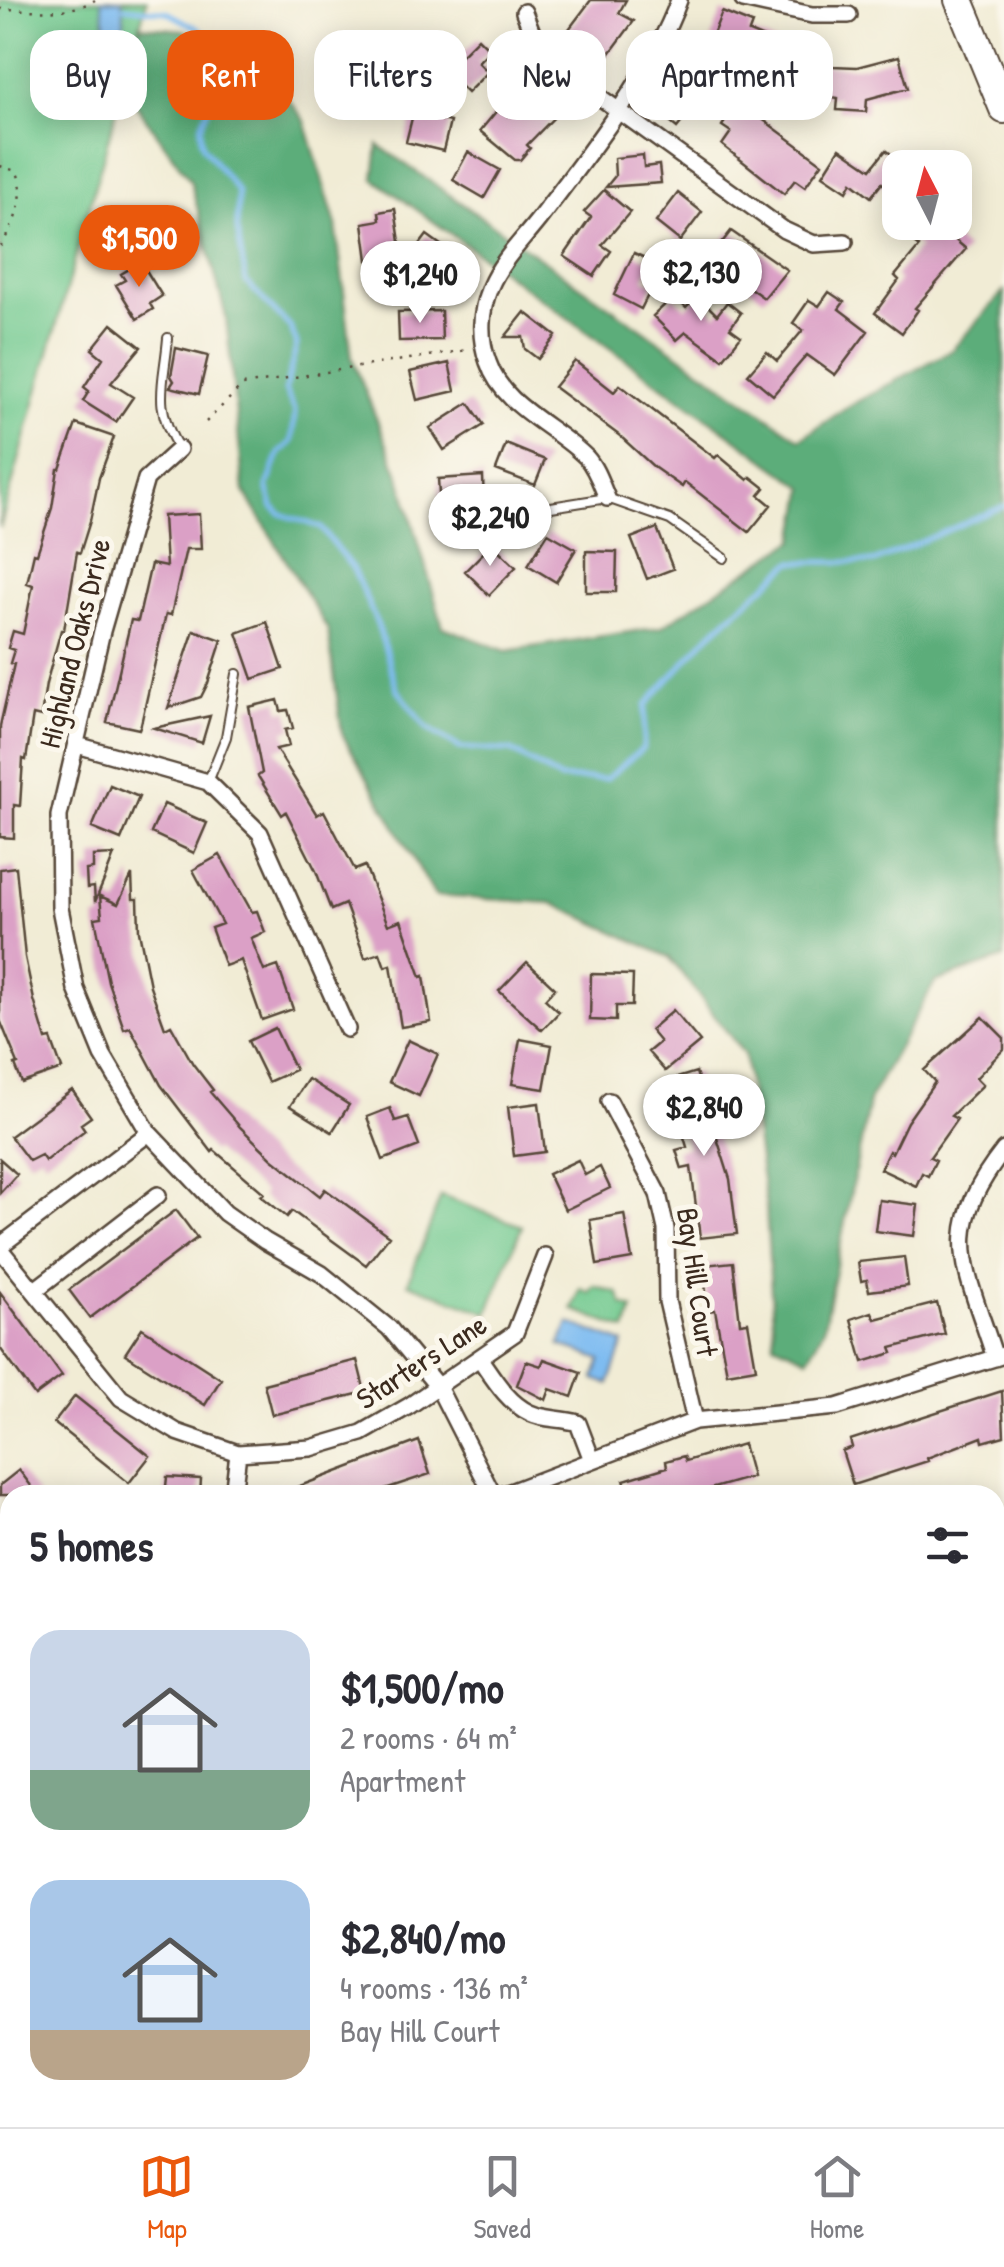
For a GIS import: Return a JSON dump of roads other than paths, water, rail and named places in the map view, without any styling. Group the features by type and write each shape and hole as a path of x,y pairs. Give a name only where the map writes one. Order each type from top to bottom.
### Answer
{"highway":[{"path":"960,0 1004,109"}],"street":[{"path":"607,498 588,459 512,400 489,366 483,312 499,267 539,219 617,110 649,62 679,0"},
{"path":"743,0 812,14 849,15"},
{"path":"524,12 535,40 554,64 617,110 798,239 814,244 845,242"},
{"name":"Highland Oaks Drive","path":"179,449 146,479 102,631 59,816 60,908 76,989 103,1055 150,1133 225,1213 265,1242 322,1274 389,1328 438,1387 488,1485"},
{"path":"77,745 208,782 260,833 347,1029"},
{"name":"Bay Hill Court","path":"609,1100 658,1194 666,1230 667,1302 694,1421"},
{"path":"0,1247 150,1133"},
{"path":"528,1485 694,1421 837,1406 1000,1356 963,1256 964,1215 981,1179 1004,1150"},
{"path":"35,1290 158,1195"},
{"name":"Starters Lane","path":"0,1247 121,1398 177,1432 238,1453 311,1448 362,1432 438,1387 514,1333 545,1256"},
{"path":"480,1360 509,1398 532,1415 564,1418 578,1424 592,1460"},
{"path":"233,1485 238,1453"}],"lane":[{"path":"168,338 160,402 165,426 179,449"},
{"path":"520,512 607,498 670,520 724,558"},
{"path":"208,782 226,737 238,674"}],"water":[{"path":"101,0 122,0 121,30 106,30"},
{"path":"569,1323 624,1343 609,1384 594,1379 601,1360 560,1345"}],"waterway":[{"path":"124,7 167,12 199,29 225,51 222,74 201,126 203,147 238,192 237,229 246,282 290,327 297,344 285,390 295,411 292,441 279,454 267,487 273,507 281,514 320,527 353,569 378,626 397,689 427,728 460,748 511,751 560,779 606,779 643,748 646,705 709,635 792,562 874,562 1004,506"}]}
